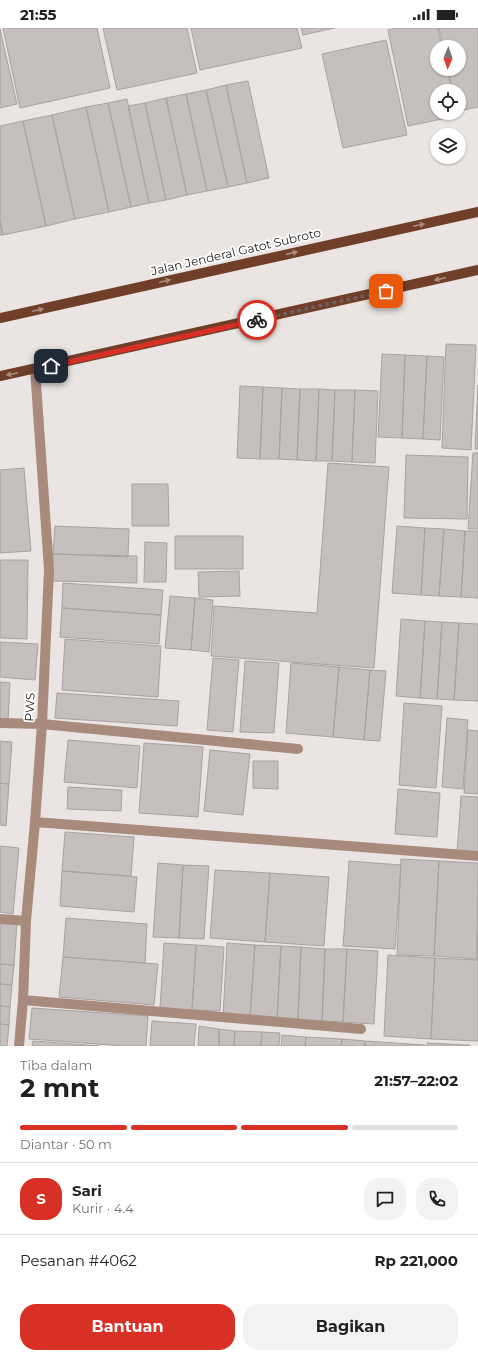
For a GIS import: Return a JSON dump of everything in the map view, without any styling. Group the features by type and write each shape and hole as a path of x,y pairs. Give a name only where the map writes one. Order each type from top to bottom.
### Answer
{"main road":[{"name":"Jalan Jenderal Gatot Subroto","path":"0,318 478,212"},
{"path":"0,376 478,270"}],"street":[{"name":"PWS","path":"19,1046 24,1000 26,921 42,724 49,570 36,369"},
{"path":"0,723 42,724 298,749"},
{"path":"35,822 478,856"},
{"path":"0,919 26,921"},
{"path":"24,1000 361,1028"}],"building":[{"path":"3,28 97,28 110,88 20,108"},
{"path":"103,28 187,28 197,73 117,90"},
{"path":"191,28 297,28 302,48 200,70"},
{"path":"301,28 335,28 303,35"},
{"path":"396,28 438,28 441,40 430,40 430,76 449,76 450,84 430,84 430,120 437,120 408,126 388,30"},
{"path":"439,28 478,28 478,107 466,110 466,84 451,84 450,76 466,76 466,40 442,40"},
{"path":"0,29 17,104 0,108"},
{"path":"386,40 407,135 343,148 322,54"},
{"path":"248,81 269,178 247,183 226,85"},
{"path":"226,85 247,183 228,187 206,90"},
{"path":"206,90 228,187 207,191 186,94"},
{"path":"186,94 207,191 187,195 166,98"},
{"path":"166,98 187,195 166,200 145,103"},
{"path":"127,99 149,203 131,207 108,103"},
{"path":"108,103 131,207 109,212 86,107"},
{"path":"145,103 166,200 149,203 128,106"},
{"path":"86,107 109,212 75,219 52,115"},
{"path":"52,115 75,219 46,226 23,121"},
{"path":"23,121 46,226 3,235 0,221 0,126"},
{"path":"0,221 3,235 0,235"},
{"path":"446,344 476,345 471,450 442,448"},
{"path":"382,354 405,355 402,438 378,437"},
{"path":"405,355 427,356 423,439 402,438"},
{"path":"427,356 444,357 440,440 423,439"},
{"path":"478,385 478,449 475,449"},
{"path":"240,386 263,387 260,459 237,458"},
{"path":"263,387 282,388 279,459 260,459"},
{"path":"282,388 300,389 297,460 279,459"},
{"path":"300,389 319,389 316,461 297,460"},
{"path":"319,389 335,390 332,461 316,461"},
{"path":"335,390 355,390 352,462 332,461"},
{"path":"355,390 378,391 375,463 352,462"},
{"path":"473,453 478,453 478,529 468,529"},
{"path":"406,455 468,457 467,519 404,518"},
{"path":"328,463 389,467 374,668 211,656 214,606 317,613"},
{"path":"24,468 31,551 0,553 0,470"},
{"path":"132,484 168,484 169,526 132,526"},
{"path":"55,526 129,529 128,557 53,554"},
{"path":"397,526 425,528 421,595 392,593"},
{"path":"425,528 444,529 439,596 421,595"},
{"path":"444,529 465,531 461,597 439,596"},
{"path":"465,531 478,531 478,598 461,597"},
{"path":"175,536 243,536 243,569 175,569"},
{"path":"145,542 167,543 166,582 144,582"},
{"path":"53,554 137,556 137,583 53,581"},
{"path":"0,560 28,560 27,639 0,638"},
{"path":"239,571 240,596 199,597 198,572"},
{"path":"63,583 163,590 161,615 62,608"},
{"path":"170,596 195,598 191,650 165,648"},
{"path":"195,598 213,600 209,652 191,650"},
{"path":"62,608 161,615 159,644 60,637"},
{"path":"401,619 425,621 420,698 396,696"},
{"path":"425,621 442,622 437,699 420,698"},
{"path":"442,622 459,623 454,700 437,699"},
{"path":"459,623 478,624 478,701 454,700"},
{"path":"65,639 161,646 158,697 62,690"},
{"path":"0,642 38,644 35,680 0,677"},
{"path":"213,658 239,660 233,732 207,730"},
{"path":"245,661 279,663 274,733 240,732"},
{"path":"291,663 339,667 333,737 286,733"},
{"path":"339,667 370,670 364,740 333,737"},
{"path":"370,670 386,671 380,741 364,740"},
{"path":"0,682 10,683 8,722 0,722"},
{"path":"57,693 179,701 177,726 55,718"},
{"path":"404,703 442,706 436,788 399,785"},
{"path":"447,718 468,720 463,789 442,787"},
{"path":"468,730 478,731 478,794 464,793"},
{"path":"68,740 140,746 137,788 64,782"},
{"path":"0,741 12,742 9,784 0,783"},
{"path":"144,743 203,747 198,817 139,813"},
{"path":"210,750 250,754 243,815 204,811"},
{"path":"253,761 278,761 278,789 253,788"},
{"path":"0,783 9,784 6,826 0,825"},
{"path":"68,787 122,790 121,811 67,809"},
{"path":"398,789 440,793 437,837 395,834"},
{"path":"461,796 478,797 478,854 457,853"},
{"path":"65,832 134,837 131,876 62,871"},
{"path":"0,846 19,848 13,914 0,912"},
{"path":"401,859 439,861 434,956 397,955"},
{"path":"349,861 401,865 395,949 343,946"},
{"path":"439,861 478,863 477,959 434,956"},
{"path":"158,863 183,865 179,938 153,937"},
{"path":"183,865 209,866 204,939 179,938"},
{"path":"215,870 270,873 265,942 210,938"},
{"path":"62,871 137,877 134,912 60,906"},
{"path":"270,873 329,877 324,946 265,942"},
{"path":"66,918 147,924 145,963 63,957"},
{"path":"0,922 17,923 14,965 0,964"},
{"path":"478,932 478,959 477,959"},
{"path":"164,943 196,945 192,1010 160,1008"},
{"path":"227,943 255,945 250,1017 223,1016"},
{"path":"196,945 224,947 220,1011 192,1010"},
{"path":"255,945 281,946 277,1019 250,1017"},
{"path":"281,946 301,947 298,1020 277,1019"},
{"path":"301,947 325,949 322,1021 298,1020"},
{"path":"325,949 347,949 343,1022 322,1021"},
{"path":"347,949 378,951 374,1024 343,1022"},
{"path":"388,955 435,958 431,1039 384,1036"},
{"path":"63,957 158,964 154,1005 59,997"},
{"path":"435,958 478,960 478,1041 431,1039"},
{"path":"0,964 14,965 12,985 0,984"},
{"path":"0,984 12,985 10,1007 0,1006"},
{"path":"0,1006 10,1007 9,1025 0,1024"},
{"path":"32,1008 148,1016 146,1046 124,1046 29,1039"},
{"path":"152,1021 196,1024 194,1046 150,1046"},
{"path":"0,1024 9,1025 7,1046 0,1046"},
{"path":"199,1026 219,1029 219,1046 198,1046"},
{"path":"219,1029 235,1031 234,1046 219,1046"},
{"path":"235,1031 262,1032 261,1046 234,1046"},
{"path":"262,1032 280,1033 279,1046 261,1046"},
{"path":"282,1035 306,1037 305,1046 281,1046"},
{"path":"306,1037 342,1039 341,1046 305,1046"},
{"path":"342,1039 365,1041 365,1046 341,1046"},
{"path":"33,1041 100,1046 32,1046"},
{"path":"365,1041 425,1045 425,1046 365,1046"},
{"path":"427,1043 470,1045 427,1046"}],"way so far":[{"path":"257,320 386,291"}],"route":[{"path":"51,366 257,320"}]}
